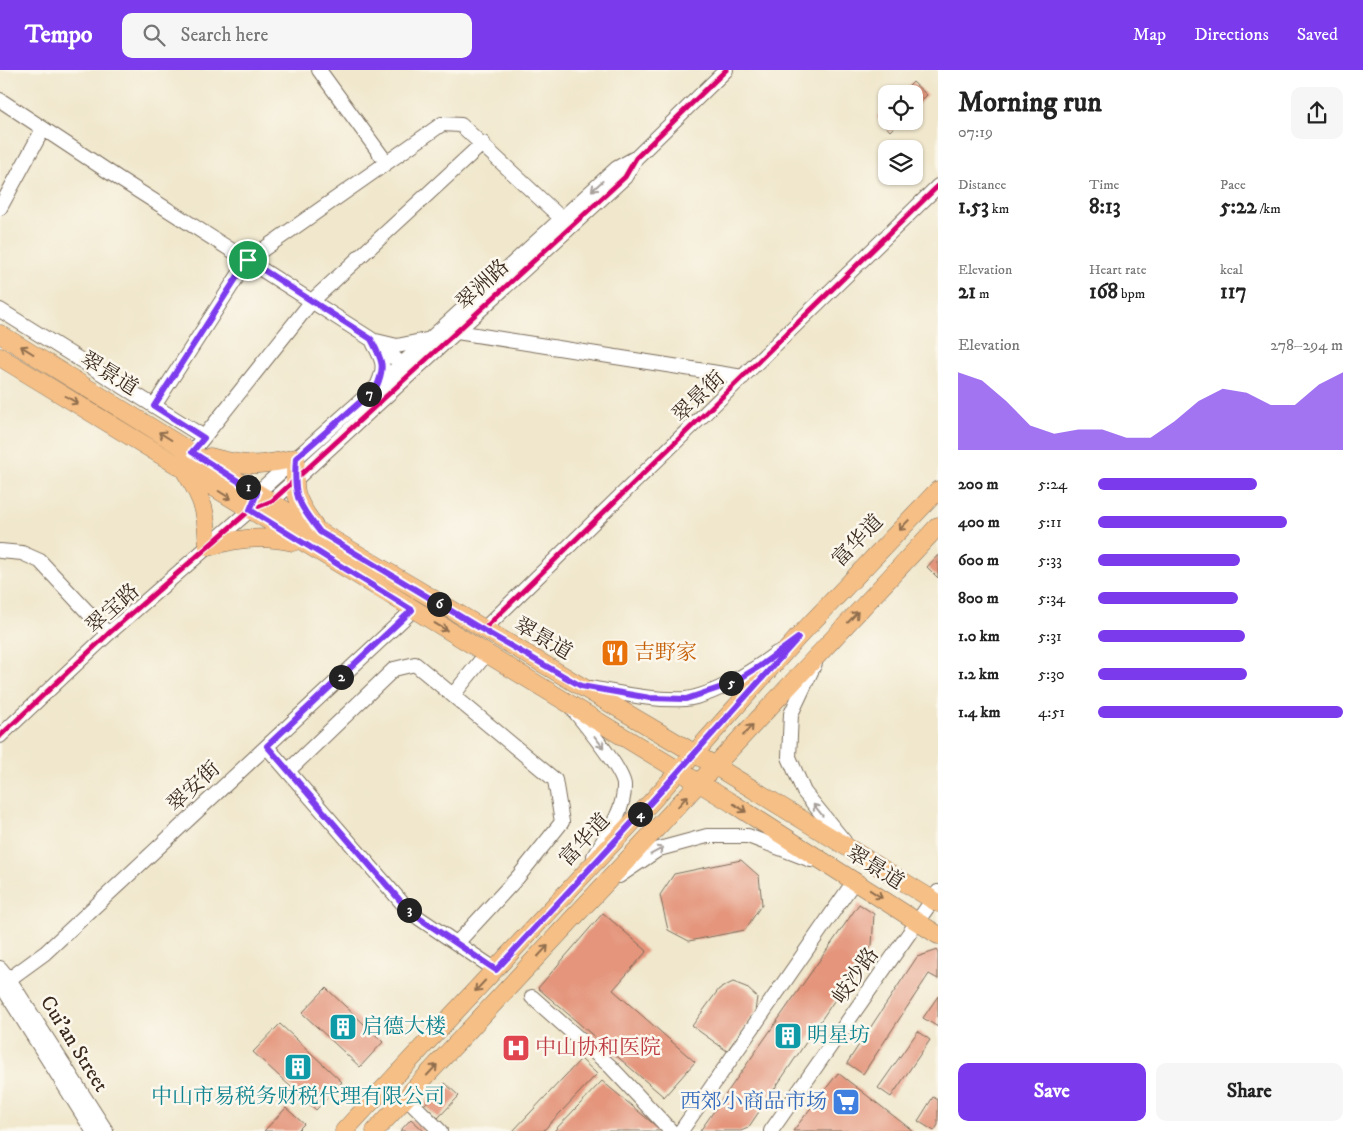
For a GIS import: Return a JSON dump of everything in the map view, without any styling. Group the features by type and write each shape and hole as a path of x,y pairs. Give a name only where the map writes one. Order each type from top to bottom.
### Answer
{"main road":[{"name":"翠景道","path":"0,334 320,532 936,898"},
{"name":"翠景道","path":"0,357 834,869 855,880 938,934"},
{"path":"192,452 250,466 296,458 294,492 302,509 320,532"},
{"path":"183,468 198,492 206,512 208,547 234,539 254,538 277,538 307,545"},
{"name":"富华道","path":"344,1131 496,970 798,638 938,490"},
{"path":"375,1131 938,526"}],"street":[{"path":"319,70 386,162"},
{"name":"翠洲路","path":"250,510 264,497 296,458 376,388 407,369 457,332 625,177 636,158 726,70"},
{"path":"0,100 371,339 407,369"},
{"path":"154,406 248,260 442,124 461,124 561,218"},
{"path":"0,208 43,129"},
{"path":"192,452 312,301 483,143"},
{"name":"翠洲路","path":"264,497 294,480 407,369 430,339 617,168 636,158"},
{"name":"翠景街","path":"483,630 938,186"},
{"path":"0,310 204,438"},
{"path":"457,332 743,377"},
{"path":"371,339 397,346 430,339"},
{"path":"371,339 381,358 383,372 376,388"},
{"name":"翠宝路","path":"0,736 108,634 250,510"},
{"path":"0,551 22,553 40,561 108,634"},
{"name":"翠安街","path":"3,979 45,953 412,610"},
{"path":"581,686 650,698 686,699 731,684 760,666 798,638"},
{"path":"820,652 791,714 789,757 804,792 849,848"},
{"path":"453,695 486,654"},
{"path":"288,771 394,669 415,664 555,780 562,822 518,877 457,943"},
{"path":"568,704 604,749 624,784 620,810 585,873"},
{"path":"267,746 410,912 496,970"},
{"path":"602,888 659,849 707,836 748,836 834,869"},
{"path":"681,1131 855,880"},
{"name":"岐沙路","path":"771,1131 936,898"},
{"name":"Cui'an Street","path":"3,979 93,1131"},
{"name":"Cui'an Street","path":"3,979 106,1131"},
{"path":"532,997 610,1066 671,1131"},
{"path":"406,1097 440,1131"}],"building":[{"path":"938,555 938,578 927,567"},
{"path":"741,860 759,876 762,904 745,930 689,941 668,930 660,895 674,874"},
{"name":"明星坊","path":"859,904 874,914 872,945 748,1128 741,1131 700,1131"},
{"path":"603,913 647,951 613,990 695,1062 664,1097 538,988"},
{"path":"938,950 938,979 929,974 863,1074 847,1063 917,957"},
{"path":"733,982 746,987 757,997 755,1012 727,1051 692,1026 719,989"},
{"name":"启德大楼","path":"326,988 383,1042 360,1067 302,1013"},
{"path":"938,996 938,1027 923,1018"},
{"name":"中山市易税务财税代理有限公司","path":"280,1024 342,1082 316,1110 253,1052"},
{"path":"918,1031 930,1040 891,1097 878,1088"},
{"path":"581,1059 597,1074 543,1131 513,1131"},
{"name":"西郊小商品市场","path":"838,1073 913,1131 793,1131"},
{"path":"602,1081 662,1131 554,1131"},
{"path":"445,1083 459,1096 438,1118 424,1105"},
{"path":"933,1097 938,1100 938,1125 934,1131 918,1121"},
{"path":"286,1108 304,1124 297,1131 264,1131"},
{"path":"411,1119 424,1131 400,1131"}],"cycle path":[{"path":"0,736 108,634 250,510 272,501 625,177 636,158 726,70"},
{"path":"483,630 938,186"}],"place":[{"name":"吉野家","path":"615,653"},
{"name":"启德大楼","path":"343,1027"},
{"name":"明星坊","path":"788,1036"},
{"name":"中山协和医院","path":"516,1048"},
{"name":"中山市易税务财税代理有限公司","path":"298,1067"},
{"name":"西郊小商品市场","path":"846,1102"}],"route":[{"path":"248,260 371,339 381,358 383,372 376,388 296,458 294,492 302,509 320,532 483,630 581,686 650,698 686,699 731,684 760,666 798,638 653,800 496,970 410,912 267,746 412,610 250,510 257,493 192,452 204,438 154,406 248,260"}]}
